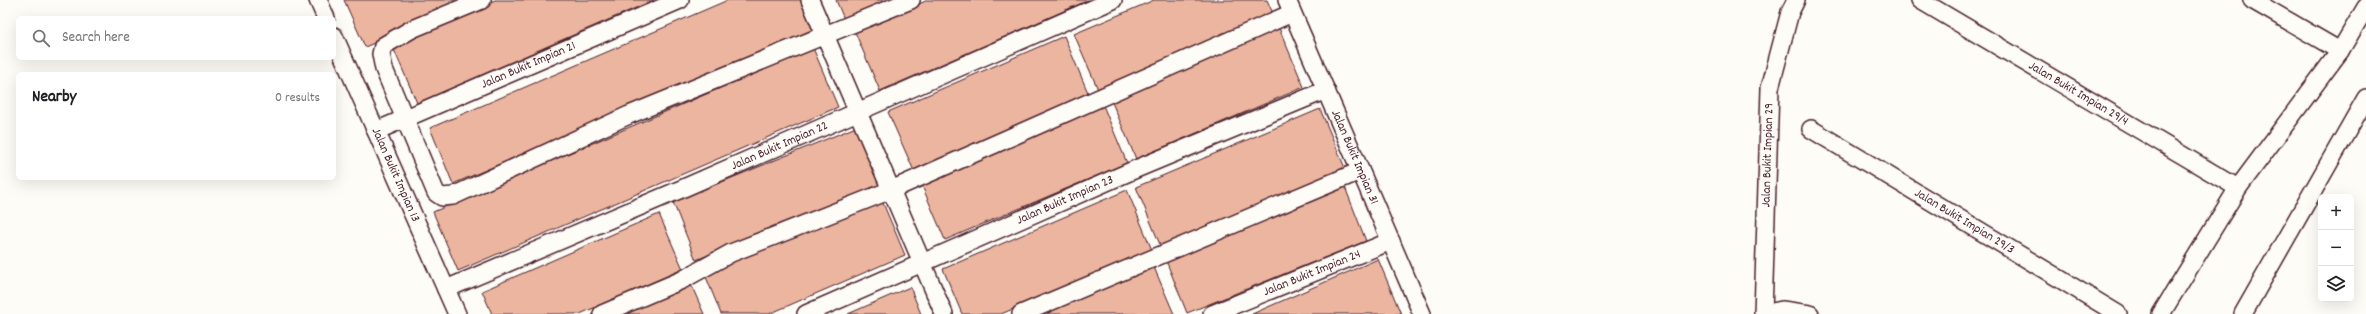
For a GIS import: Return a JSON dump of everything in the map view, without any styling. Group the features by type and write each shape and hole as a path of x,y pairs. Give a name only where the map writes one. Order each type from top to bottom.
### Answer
{"street":[{"path":"318,0 325,16"},
{"path":"482,0 412,29 383,46 381,54 384,69 406,117 436,193 442,197 453,196 629,115 911,0"},
{"name":"Jalan Bukit Impian 21","path":"376,131 680,0"},
{"path":"810,0 944,314"},
{"name":"Jalan Bukit Impian 22","path":"446,289 858,113 1113,0"},
{"name":"Jalan Bukit Impian 29","path":"1763,314 1770,88 1790,12 1796,0"},
{"name":"Jalan Bukit Impian 29/4","path":"1920,0 2238,188"},
{"path":"2252,0 2340,51"},
{"path":"602,314 682,280 732,253 891,190 1290,6"},
{"name":"Jalan Bukit Impian 31","path":"1290,6 1422,314"},
{"path":"2161,314 2238,188 2340,51 2366,7"},
{"name":"Jalan Bukit Impian 13","path":"336,41 457,314"},
{"name":"Jalan Bukit Impian 23","path":"806,314 1143,166 1326,90"},
{"path":"2243,314 2366,98"},
{"name":"Jalan Bukit Impian 29/3","path":"1811,129 2118,314"},
{"path":"1021,314 1360,170"},
{"name":"Jalan Bukit Impian 24","path":"1212,314 1391,241"},
{"path":"1763,314 1782,310 1810,314"}],"building":[{"path":"344,0 472,0 365,47"},
{"path":"495,0 654,0 417,103 392,45"},
{"path":"728,0 801,0 814,29 453,184 430,128"},
{"path":"836,0 901,0 846,24"},
{"path":"928,0 1089,0 880,91 855,32"},
{"path":"1154,0 1267,0 1275,18 1100,94 1074,34"},
{"path":"1279,28 1304,87 1136,159 1111,100"},
{"path":"1064,36 1089,95 914,171 888,112"},
{"path":"813,48 838,107 458,271 433,212"},
{"path":"1102,103 1127,163 945,240 920,181"},
{"path":"1320,109 1345,168 1161,247 1136,187"},
{"path":"856,127 880,185 696,260 673,202"},
{"path":"1345,187 1366,241 1187,313 1165,258"},
{"path":"1127,190 1152,250 1001,314 962,314 943,269"},
{"path":"880,196 905,255 769,314 721,314 704,272"},
{"path":"659,214 683,269 580,314 492,314 482,291"},
{"path":"1378,259 1401,314 1252,314"},
{"path":"1153,265 1174,314 1040,314"},
{"path":"690,282 704,314 618,314"},
{"path":"910,287 921,314 848,314"}]}
